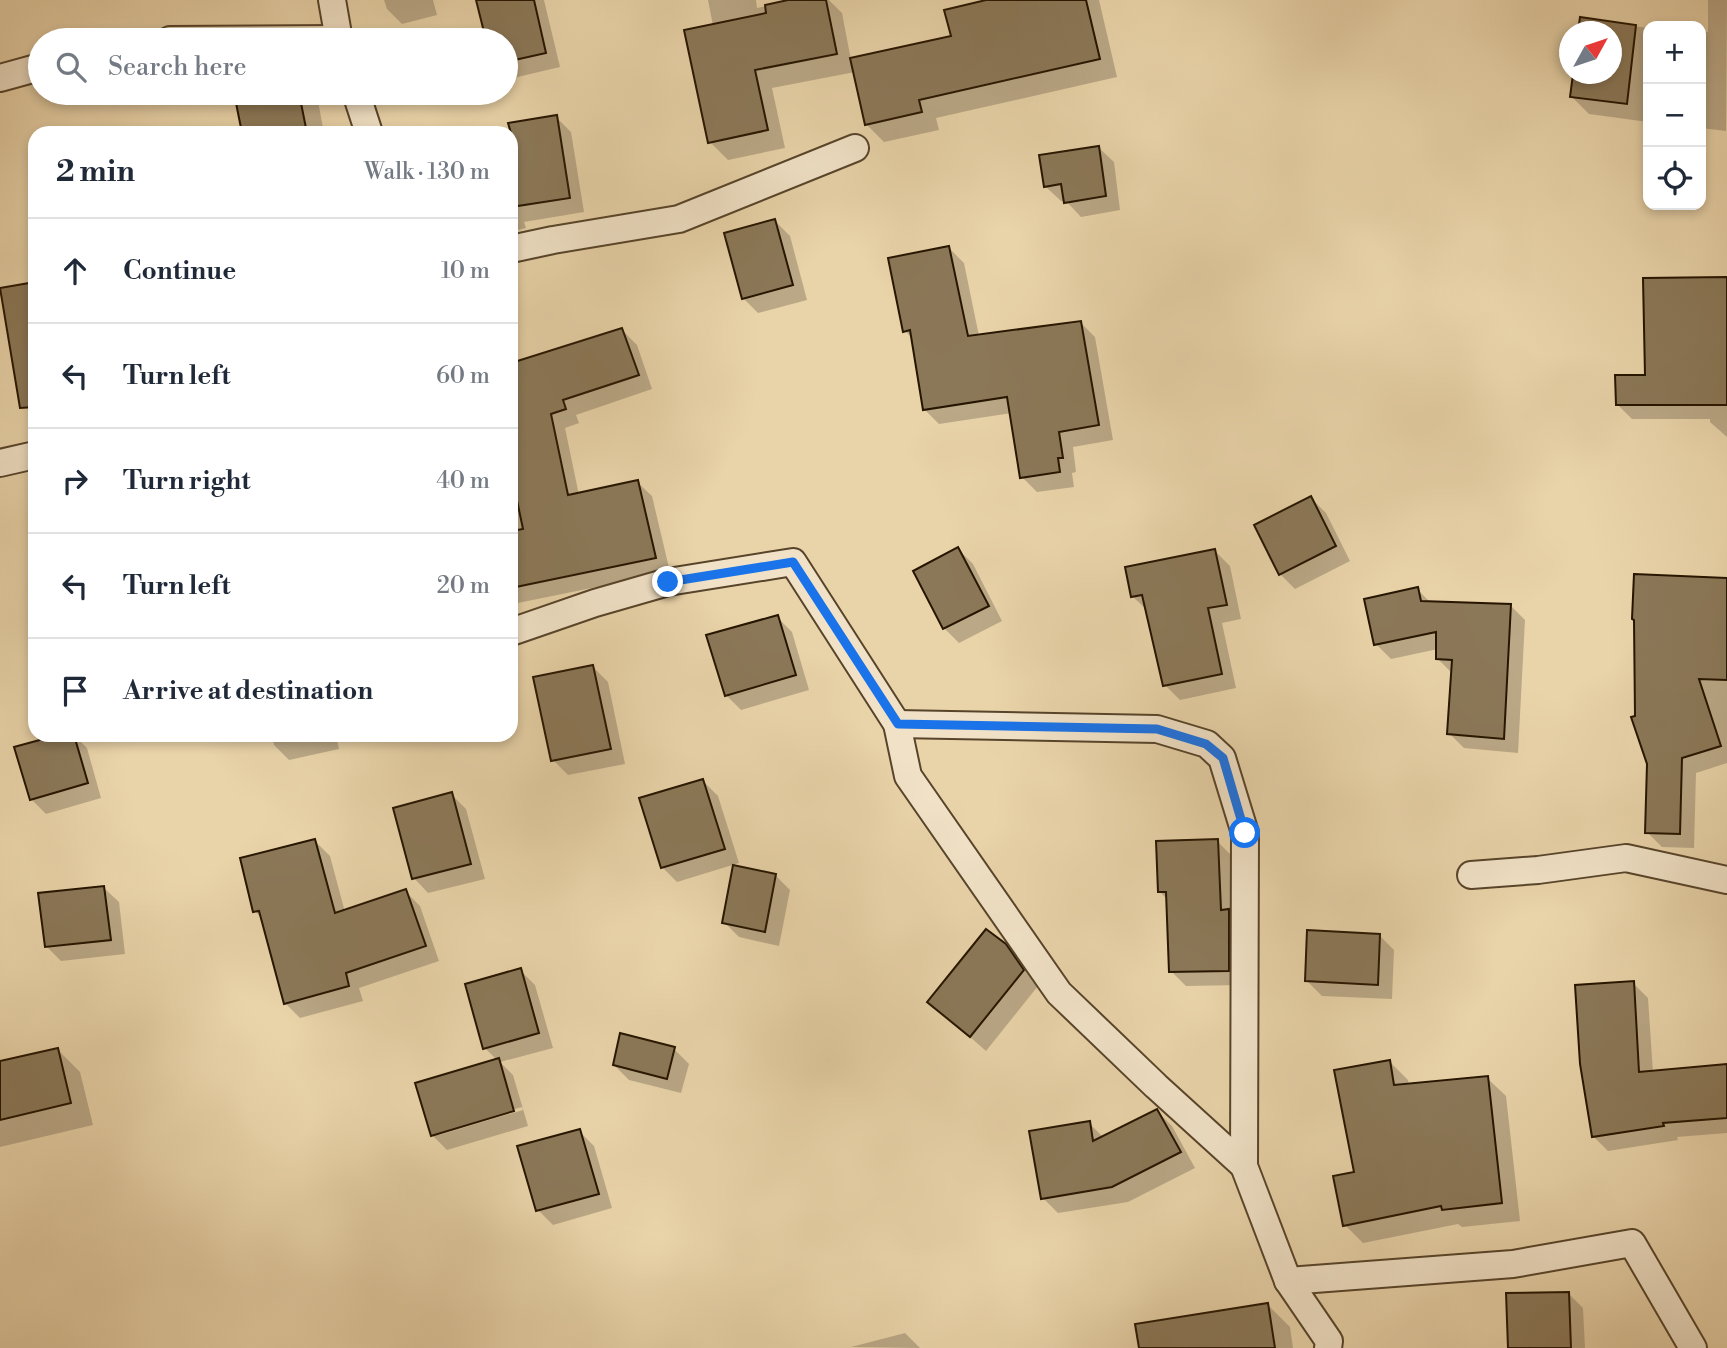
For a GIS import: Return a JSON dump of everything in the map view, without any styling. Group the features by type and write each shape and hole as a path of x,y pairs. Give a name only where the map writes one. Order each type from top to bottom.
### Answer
{"street":[{"path":"332,0 337,28"},
{"path":"0,78 28,70"},
{"path":"360,105 367,126"},
{"path":"518,248 679,219 855,148"},
{"path":"0,463 28,457"},
{"path":"518,630 668,582 793,562 898,724 908,776 1059,993 1244,1166"},
{"path":"898,724 1157,729 1206,744 1223,758 1245,833 1244,1166 1288,1281 1329,1341 1328,1348"},
{"path":"1471,875 1538,870 1626,858 1727,880"},
{"path":"1288,1281 1513,1264 1632,1243 1693,1348"}],"building":[{"path":"476,0 534,0 546,53 518,59 518,28 483,28"},
{"path":"788,0 826,0 837,54 755,70 768,130 708,143 684,30 766,13 765,5"},
{"path":"986,0 1086,0 1100,59 919,100 922,112 865,125 850,58 951,36 944,10"},
{"path":"1580,17 1608,21 1579,21"},
{"path":"1622,23 1636,25 1627,104 1570,97 1572,84 1622,84"},
{"path":"236,105 301,105 306,126 241,126"},
{"path":"557,115 570,198 518,206 518,126 509,126 508,123"},
{"path":"1099,146 1106,196 1064,203 1061,184 1044,187 1039,155"},
{"path":"775,219 793,285 742,299 724,233"},
{"path":"949,246 968,336 1081,321 1099,425 1059,432 1063,458 1058,458 1060,472 1020,478 1007,397 923,410 910,330 903,332 888,258"},
{"path":"1727,277 1727,405 1616,405 1615,375 1645,375 1643,278"},
{"path":"28,283 28,407 20,408 0,288"},
{"path":"622,328 639,375 563,400 566,409 551,414 568,495 638,480 656,558 518,587 518,530 523,529 518,505 518,361"},
{"path":"1311,496 1336,546 1279,575 1254,525"},
{"path":"958,547 989,606 943,629 913,571"},
{"path":"1215,549 1227,605 1208,608 1222,674 1163,686 1142,595 1131,597 1125,567"},
{"path":"1634,574 1727,578 1727,680 1699,679 1721,746 1682,758 1680,834 1645,833 1647,764 1631,717 1635,716 1632,619"},
{"path":"1418,587 1421,601 1511,604 1504,739 1447,734 1452,660 1436,659 1436,632 1374,645 1364,599"},
{"path":"778,615 796,675 725,696 706,635"},
{"path":"593,665 611,749 551,761 533,677"},
{"path":"32,742 76,742 88,783 30,800 14,747"},
{"path":"703,779 725,849 661,868 639,798"},
{"path":"452,792 471,864 412,879 393,808"},
{"path":"315,839 335,913 406,889 426,946 346,973 349,986 284,1004 259,911 253,912 240,858"},
{"path":"1218,839 1221,910 1229,909 1229,971 1169,972 1166,892 1158,892 1156,841"},
{"path":"733,865 776,874 765,932 722,923"},
{"path":"104,886 111,940 45,947 38,893"},
{"path":"986,929 1006,944 1024,970 970,1037 927,1002"},
{"path":"1307,930 1380,934 1378,985 1305,981"},
{"path":"521,968 539,1033 483,1049 465,984"},
{"path":"1634,981 1639,1072 1727,1064 1727,1118 1663,1123 1664,1126 1592,1137 1580,1064 1575,985"},
{"path":"620,1033 675,1047 667,1079 613,1065"},
{"path":"58,1048 71,1103 0,1120 0,1061"},
{"path":"499,1058 514,1111 431,1136 415,1083"},
{"path":"1390,1060 1394,1085 1488,1076 1502,1203 1442,1210 1441,1206 1343,1226 1333,1176 1354,1172 1334,1070"},
{"path":"1157,1109 1181,1152 1112,1187 1041,1199 1029,1131 1090,1121 1093,1141"},
{"path":"580,1129 599,1194 536,1211 517,1146"},
{"path":"1569,1292 1571,1348 1508,1348 1506,1293"},
{"path":"1268,1303 1275,1348 1139,1348 1135,1324"}],"route":[{"path":"668,582 793,562 898,724 1157,729 1206,744 1223,758 1245,833"}]}
